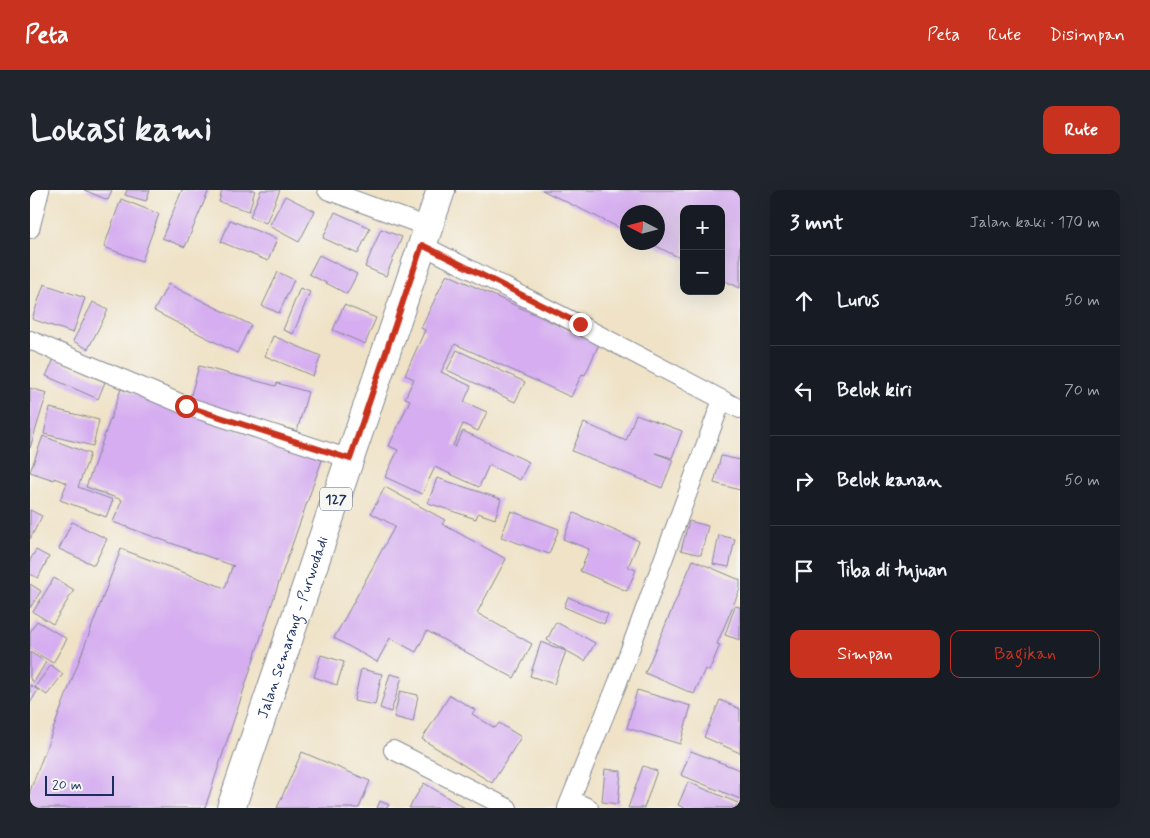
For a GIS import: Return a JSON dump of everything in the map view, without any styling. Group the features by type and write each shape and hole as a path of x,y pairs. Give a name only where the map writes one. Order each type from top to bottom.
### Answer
{"main road":[{"name":"Jalan Semarang - Purwodadi","path":"231,808 441,190"}],"street":[{"path":"30,229 40,190"},
{"path":"327,190 425,236 580,324 740,409"},
{"path":"30,340 186,406 350,459"},
{"path":"589,808 569,804 618,682 722,400"},
{"path":"393,750 508,808"}],"building":[{"path":"84,190 112,190 108,200"},
{"path":"127,190 150,190 146,201 125,195"},
{"path":"182,190 209,190 185,247 162,238"},
{"path":"222,190 255,190 249,211 219,202"},
{"path":"261,190 280,190 266,223 250,217"},
{"path":"542,190 732,190 740,194 740,288 725,281 725,205 680,205 680,258 664,250 665,205 620,205 620,228"},
{"path":"285,196 315,211 299,242 269,226"},
{"path":"121,199 159,214 142,261 104,247"},
{"path":"335,212 370,228 358,254 323,238"},
{"path":"230,220 277,239 268,261 221,242"},
{"path":"381,229 402,237 386,276 365,267"},
{"path":"319,255 357,274 347,294 309,274"},
{"path":"278,272 294,280 279,313 262,306"},
{"path":"447,274 599,344 585,375 582,374 571,397 455,344 441,372 471,386 464,402 487,412 478,431 463,424 453,446 455,447 463,431 529,462 520,480 489,465 479,487 435,467 422,494 385,477 398,450 389,446 410,400 405,398 414,379 405,375 425,330 421,328"},
{"path":"44,284 85,298 73,333 32,319"},
{"path":"168,284 251,325 237,353 154,311"},
{"path":"300,288 310,292 293,334 283,330"},
{"path":"93,302 108,310 88,349 73,341"},
{"path":"344,305 376,318 365,344 333,330"},
{"path":"273,336 321,356 313,376 265,356"},
{"path":"457,350 525,382 515,402 447,370"},
{"path":"54,359 105,382 98,399 46,376"},
{"path":"199,366 276,386 277,383 308,392 297,431 189,402"},
{"path":"30,388 47,393 30,448"},
{"path":"121,389 322,460 279,582 205,808 38,808 30,803 30,791 121,549 225,588 234,566 113,522 122,500 86,487"},
{"path":"50,408 99,420 93,446 44,434"},
{"path":"636,414 682,431 672,458 655,453 673,460 662,488 572,451 584,423 626,441"},
{"path":"43,436 90,454 78,487 113,500 106,517 60,500 67,483 30,472"},
{"path":"721,456 740,460 740,490 714,483"},
{"path":"437,478 501,499 495,519 478,513 476,519 428,503"},
{"path":"385,487 445,520 442,524 506,559 477,613 532,644 514,678 427,631 416,652 390,638 377,662 334,638 395,526 371,513"},
{"path":"30,510 42,516 30,539"},
{"path":"511,511 559,529 549,554 501,537"},
{"path":"574,513 639,541 628,567 636,570 627,591 580,571 589,549 563,539"},
{"path":"689,521 708,526 701,555 681,550"},
{"path":"72,522 107,539 94,565 59,549"},
{"path":"719,535 735,539 729,567 713,564"},
{"path":"36,550 49,557 38,578 30,574 30,560"},
{"path":"693,560 740,580 740,589 717,644 720,645 709,671 705,669 694,694 645,673"},
{"path":"54,578 74,590 53,624 33,612"},
{"path":"30,584 41,591 30,608"},
{"path":"568,597 608,614 604,624 564,607"},
{"path":"735,606 740,607 740,640 725,635"},
{"path":"37,621 67,639 53,663 30,649 30,632"},
{"path":"556,622 595,643 585,661 547,640"},
{"path":"541,642 566,651 554,684 530,676"},
{"path":"30,652 46,662 34,682 30,679"},
{"path":"321,655 344,662 337,685 314,677"},
{"path":"51,665 63,674 47,695 35,687"},
{"path":"361,669 382,674 375,705 354,701"},
{"path":"390,674 402,677 391,712 380,708"},
{"path":"30,685 38,690 30,703"},
{"path":"637,690 691,706 680,744 627,728"},
{"path":"400,691 418,695 413,722 394,717"},
{"path":"450,695 475,710 472,714 495,728 499,723 521,737 492,783 422,739"},
{"path":"720,700 740,709 740,753 704,737"},
{"path":"691,751 740,770 740,799 681,775"},
{"path":"302,752 370,781 359,808 277,808"},
{"path":"643,766 657,771 644,808 628,808"},
{"path":"605,769 621,771 618,804 602,802"},
{"path":"688,782 738,803 735,808 685,808 678,805"},
{"path":"424,783 458,804 465,808 409,808"},
{"path":"380,801 389,805 387,808 377,808"}],"route":[{"path":"186,406 350,459 422,245 580,324"}]}
